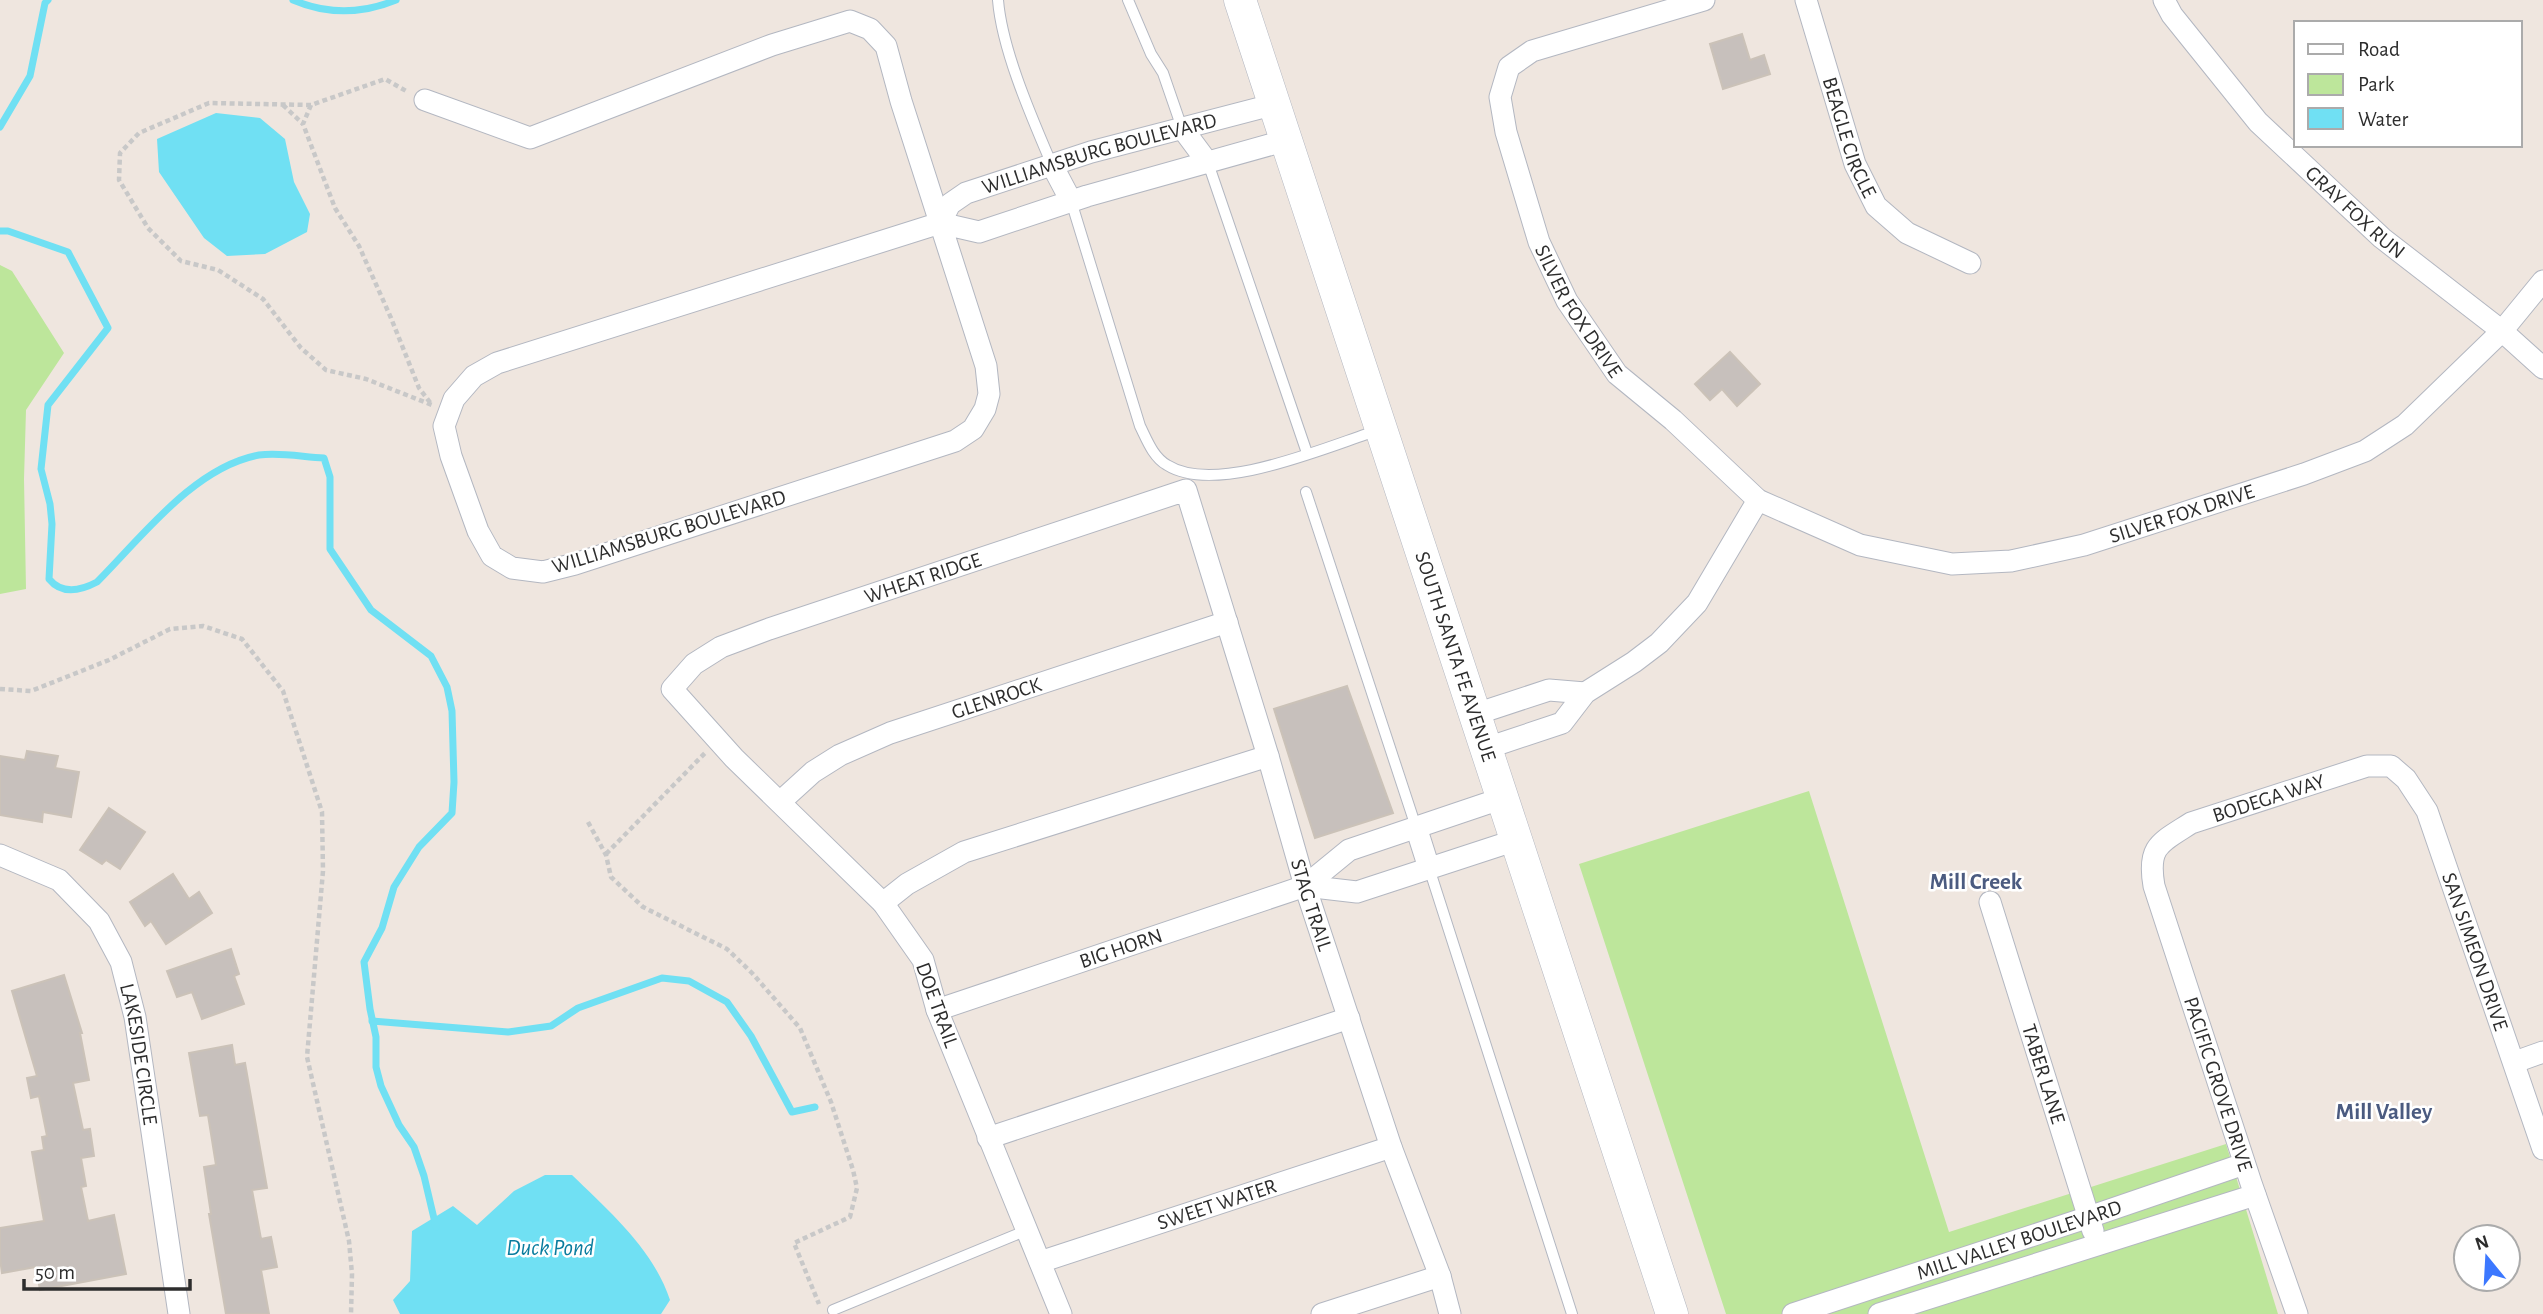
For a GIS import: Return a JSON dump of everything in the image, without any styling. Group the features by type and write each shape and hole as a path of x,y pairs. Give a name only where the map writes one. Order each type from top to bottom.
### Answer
{"main road":[{"name":"SOUTH SANTA FE AVENUE","path":"1240,0 1672,1314"}],"street":[{"name":"SILVER FOX DRIVE","path":"1704,0 1532,51 1509,66 1500,97 1506,132 1539,243 1567,301 1617,374 1673,420 1758,500 1860,545 1952,564 2011,561 2084,545 2304,474 2365,451 2405,425 2501,331 2543,281"},
{"name":"BEAGLE CIRCLE","path":"1806,0 1855,164 1877,206 1907,233 1970,263"},
{"name":"GRAY FOX RUN","path":"2164,0 2172,15 2258,122 2382,238 2501,331 2543,368"},
{"name":"WILLIAMSBURG BOULEVARD","path":"425,100 530,138 772,45 850,21 870,29 886,46 940,223 984,359 989,381 985,409 973,429 954,441 543,572 512,568 492,556 478,531 451,456 444,426 454,399 474,376 497,363 940,223 979,232 1071,201 1287,140"},
{"name":"WILLIAMSBURG BOULEVARD","path":"940,223 950,204 966,193 1091,152 1275,104"},
{"path":"1182,128 1208,163"},
{"path":"1052,165 1071,201"},
{"name":"STAG TRAIL","path":"1186,490 1305,886 1391,1147 1440,1276 1450,1314"},
{"name":"WHEAT RIDGE","path":"672,689 694,664 721,647 782,624 1186,490"},
{"path":"1487,748 1563,723 1585,692 1659,643 1697,603 1758,500"},
{"name":"GLENROCK","path":"780,802 822,766 890,733 1227,622"},
{"name":"DOE TRAIL","path":"672,689 718,740 883,903 923,960 937,1010 1061,1314"},
{"path":"1476,714 1549,690 1585,692"},
{"path":"883,903 907,884 964,852 1268,756"},
{"name":"BODEGA WAY","path":"2154,851 2166,839 2191,823 2367,766 2391,766"},
{"name":"SAN SIMEON DRIVE","path":"2391,766 2406,779 2427,810 2543,1149"},
{"name":"BIG HORN","path":"937,1010 1305,886 1349,850 1503,798"},
{"path":"1416,827 1429,868"},
{"name":"BIG HORN","path":"1305,886 1357,892 1516,840"},
{"name":"PACIFIC GROVE DRIVE","path":"2154,851 2151,868 2154,886 2244,1164 2297,1314"},
{"name":"LAKESIDE CIRCLE","path":"0,855 58,880 99,921 121,962 135,1017 177,1314"},
{"name":"TABER LANE","path":"1990,902 2098,1246"},
{"path":"988,1138 1349,1018"},
{"path":"2515,1062 2543,1052"},
{"name":"SWEET WATER","path":"1040,1262 1391,1147"},
{"name":"MILL VALLEY BOULEVARD","path":"1793,1314 2244,1164"},
{"name":"MILL VALLEY BOULEVARD","path":"1880,1314 2255,1195"},
{"path":"1322,1314 1440,1276"}],"lane":[{"path":"998,0 999,20 1006,42 1052,165"},
{"path":"1128,0 1163,73 1182,128"},
{"path":"1208,163 1307,453"},
{"path":"1071,201 1140,426 1152,450 1167,465 1185,472 1213,476 1257,470 1382,429"},
{"path":"1306,492 1416,827"},
{"path":"1429,868 1572,1314"},
{"path":"828,1312 1025,1231"}],"path":[{"path":"282,105 303,124 335,208 359,246 419,387 432,405 366,379 326,370 301,348 263,299 218,270 181,261 148,228 119,180 120,153 139,133 209,103 311,105 385,79 425,100"},
{"path":"303,124 311,105"},
{"path":"0,689 31,691 109,660 170,629 203,626 242,639 283,691 321,812 323,871 307,1057 349,1241 351,1314"},
{"path":"606,855 718,740"},
{"path":"588,822 606,855 611,877 643,907 727,949 800,1028 831,1102 858,1188 850,1217 794,1243 828,1312"}],"green space":[{"path":"0,265 12,271 64,353 26,410 26,589 0,594"},
{"path":"1809,791 1949,1232 2226,1144 2278,1314 1726,1314 1579,864"}],"water":[{"path":"216,113 260,118 285,139 294,182 310,214 307,232 265,254 227,256 204,238 159,172 157,139"},
{"name":"Duck Pond","path":"545,1175 572,1175 629,1232 653,1264 670,1300 661,1314 400,1314 393,1300 410,1281 412,1231 453,1206 477,1225 514,1191"}],"building":[{"path":"1742,34 1750,60 1764,55 1770,74 1723,89 1710,44"},
{"path":"1730,352 1760,384 1737,406 1722,389 1710,400 1695,384"},
{"path":"1347,686 1393,813 1315,838 1274,709"},
{"path":"27,751 58,756 55,768 79,772 71,817 43,812 42,822 0,815 0,756 25,760"},
{"path":"109,808 145,832 120,869 106,860 102,864 80,850"},
{"path":"173,874 189,899 199,892 212,913 166,944 151,921 145,926 130,902"},
{"path":"231,949 239,974 234,976 244,1004 202,1019 192,992 177,997 167,971"},
{"path":"64,975 82,1033 89,1080 73,1083 83,1130 90,1129 94,1156 81,1158 86,1186 81,1187 88,1221 114,1215 126,1274 40,1290 36,1267 2,1273 0,1259 0,1228 44,1221 32,1152 44,1150 42,1137 47,1136 39,1096 31,1098 27,1078 37,1076 12,991"},
{"path":"232,1045 235,1065 245,1063 267,1188 252,1190 261,1239 271,1237 277,1267 261,1270 269,1314 226,1314 209,1214 204,1167 216,1165 208,1115 200,1116 189,1053"}],"waterway":[{"path":"0,127 30,76 45,3 48,0"},
{"path":"293,0 319,8 345,11 370,8 396,0"},
{"path":"0,231 8,231 68,252 108,328 48,405 41,469 52,524 49,579 60,587 72,590 97,582 170,506 213,474 235,462 267,454 324,458 330,477 330,549 371,610 431,656 447,687 452,711 452,813 419,847 394,887 382,928 364,962 376,1037 376,1067 381,1086 399,1125 414,1147 436,1227"},
{"path":"372,1021 508,1032 551,1026 578,1008 662,978 689,981 727,1002 751,1036 792,1112 815,1107"}],"district":[{"name":"Mill Creek","path":"1976,882"},
{"name":"Mill Valley","path":"2384,1112"}]}
